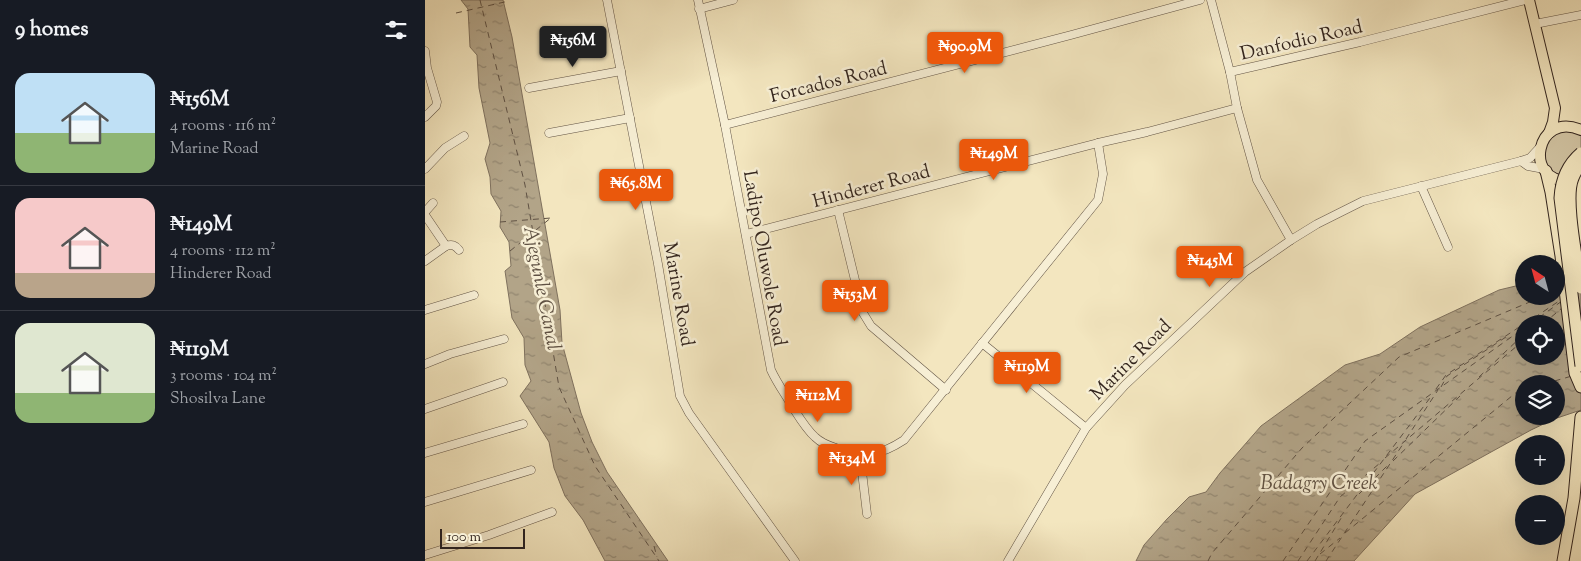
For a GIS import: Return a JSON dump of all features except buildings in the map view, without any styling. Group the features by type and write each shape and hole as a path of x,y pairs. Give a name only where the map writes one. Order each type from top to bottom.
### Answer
{"highway":[{"path":"1581,153 1572,162 1561,186 1581,366"},
{"path":"1581,164 1572,178 1570,194 1581,288"},
{"path":"1545,170 1551,192 1561,256 1575,373 1581,387"},
{"path":"1580,178 1576,200 1581,239"},
{"path":"1563,561 1574,498 1581,417"}],"main road":[{"path":"1527,0 1535,24 1555,108 1549,133"},
{"path":"1555,108 1576,128"},
{"path":"1576,128 1557,128 1549,133 1541,146 1540,157 1545,170 1558,180 1569,181 1580,178"}],"street":[{"name":"Marine Road","path":"607,0 658,264 680,396 689,413 792,560"},
{"name":"Ladipo Oluwole Road","path":"698,0 725,125 769,361 775,380 814,437 825,445 860,456"},
{"path":"699,9 733,0"},
{"name":"Forcados Road","path":"725,125 1200,0"},
{"path":"1211,0 1230,72 1237,108 1257,180 1291,240"},
{"name":"Danfodio Road","path":"1230,72 1527,0"},
{"path":"1535,24 1581,15"},
{"path":"425,50 426,68 437,102 436,106 425,117"},
{"path":"529,88 621,71"},
{"name":"Hinderer Road","path":"746,234 1237,108"},
{"path":"549,134 630,118"},
{"path":"425,169 445,148 464,136"},
{"path":"867,514 860,456 894,447 904,440 1097,200 1103,174 1098,143"},
{"path":"1521,161 1530,158 1541,146"},
{"name":"Marine Road","path":"1008,561 1086,428 1125,385 1245,272 1317,224 1363,201 1521,161"},
{"path":"1521,161 1528,166 1545,170"},
{"path":"1421,186 1448,247"},
{"path":"433,203 425,214 446,246"},
{"path":"838,210 863,313 871,326 946,390"},
{"path":"425,261 446,246 452,244 459,250"},
{"path":"425,310 474,295"},
{"path":"425,364 450,354 504,339"},
{"path":"982,343 1086,428"},
{"path":"425,409 503,382"},
{"path":"425,453 523,424"},
{"path":"425,502 531,470"},
{"path":"425,555 489,536 552,512"}],"shaded area":[{"path":"1561,130 1581,134 1581,173 1563,177 1551,170 1546,163 1547,141"}],"water":[{"name":"Ajegunle Canal","path":"461,0 503,0 512,37 560,310 562,343 581,413 592,442 607,472 668,561 605,561 583,520 565,496 554,468 549,442 520,396 531,381 525,365 524,338 512,318 505,271 511,266 509,242 500,227 501,211 491,194 490,177 485,159 490,143 479,88 477,55 470,47 468,9"},
{"name":"Badagry Creek","path":"1581,272 1581,410 1565,415 1565,375 1515,375 1515,425 1541,425 1522,435 1515,435 1515,439 1415,494 1354,561 1136,561 1144,545 1167,519 1189,497 1206,492 1261,426 1345,365 1380,354 1420,327 1499,290 1515,286 1515,305 1565,305 1565,275"}],"ferry route":[{"path":"480,0 525,185 559,387 595,466 659,561"},
{"path":"456,13 509,1"},
{"path":"510,251 552,217"},
{"path":"500,222 551,218"},
{"path":"1208,561 1212,553 1302,448 1399,357 1523,305"},
{"path":"1538,315 1553,305"},
{"path":"1543,315 1556,305"},
{"path":"1554,315 1562,308"},
{"path":"1436,389 1446,375 1515,330"},
{"path":"1283,561 1365,441 1515,334"},
{"path":"1441,387 1447,376 1509,335"},
{"path":"1479,377 1515,343"},
{"path":"1385,458 1515,348"},
{"path":"1565,378 1572,376"},
{"path":"1406,439 1438,390"},
{"path":"1345,533 1515,393"},
{"path":"1307,561 1433,394"},
{"path":"1393,461 1460,396"},
{"path":"1326,561 1403,444"},
{"path":"1298,561 1340,497 1380,463"},
{"path":"1359,494 1388,465"},
{"path":"1315,561 1343,515"},
{"path":"1320,554 1340,538"},
{"path":"654,546 657,557"}]}
